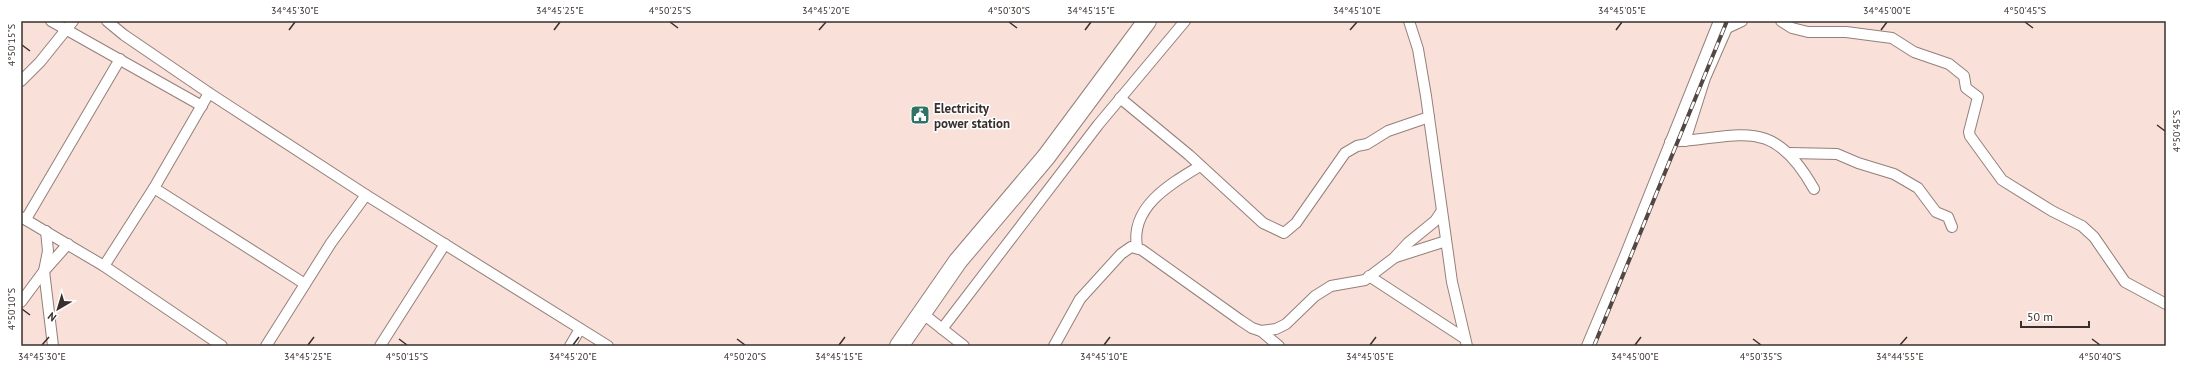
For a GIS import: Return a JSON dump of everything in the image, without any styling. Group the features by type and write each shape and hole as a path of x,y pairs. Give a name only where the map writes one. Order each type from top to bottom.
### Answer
{"highway":[{"path":"899,346 958,261 1046,157 1147,21"}],"street":[{"path":"51,21 69,25 120,59 202,106"},
{"path":"107,21 124,35 366,195 608,346"},
{"path":"942,329 1120,98 1185,21"},
{"path":"1410,21 1420,63 1429,117 1441,212 1453,289 1465,342"},
{"path":"1725,24 1742,21"},
{"path":"1781,21 1792,28 1808,32 1846,32 1892,38 1914,52 1949,64 1964,76 1966,88 1978,97 1969,132 1970,136 1988,158 1998,177 2052,211 2088,230 2126,282 2166,304"},
{"path":"1686,140 1698,100 1725,24"},
{"path":"1587,346 1670,142 1725,24"},
{"path":"21,81 40,62 69,25"},
{"path":"120,59 23,218 104,266 222,346"},
{"path":"104,266 154,188 209,92"},
{"path":"1120,98 1200,166 1253,216 1273,229 1284,233 1288,232 1302,214 1345,154 1357,146 1371,142 1388,131 1429,117"},
{"path":"1670,142 1734,134 1756,135 1776,143 1790,153 1802,166 1814,189"},
{"path":"1790,153 1837,154 1858,163 1894,174 1918,188 1936,212 1948,217 1952,227"},
{"path":"1200,166 1175,181 1143,212 1136,225 1134,235 1137,247 1246,324 1261,331 1279,346"},
{"path":"154,188 305,284"},
{"path":"266,346 331,243 366,195"},
{"path":"1261,331 1276,329 1286,324 1315,296 1331,286 1365,280 1394,258 1408,243 1435,221 1441,212"},
{"path":"46,231 48,251 44,271 53,346"},
{"path":"1394,258 1446,241"},
{"path":"21,302 44,271 68,244"},
{"path":"380,346 445,244"},
{"path":"1058,345 1085,294 1126,249 1137,247"},
{"path":"1369,276 1465,342"},
{"path":"922,313 964,346"},
{"path":"569,346 580,329"}],"railway":[{"path":"1594,346 1727,21"}],"place":[{"name":"Electricity power station","path":"920,115"}]}
